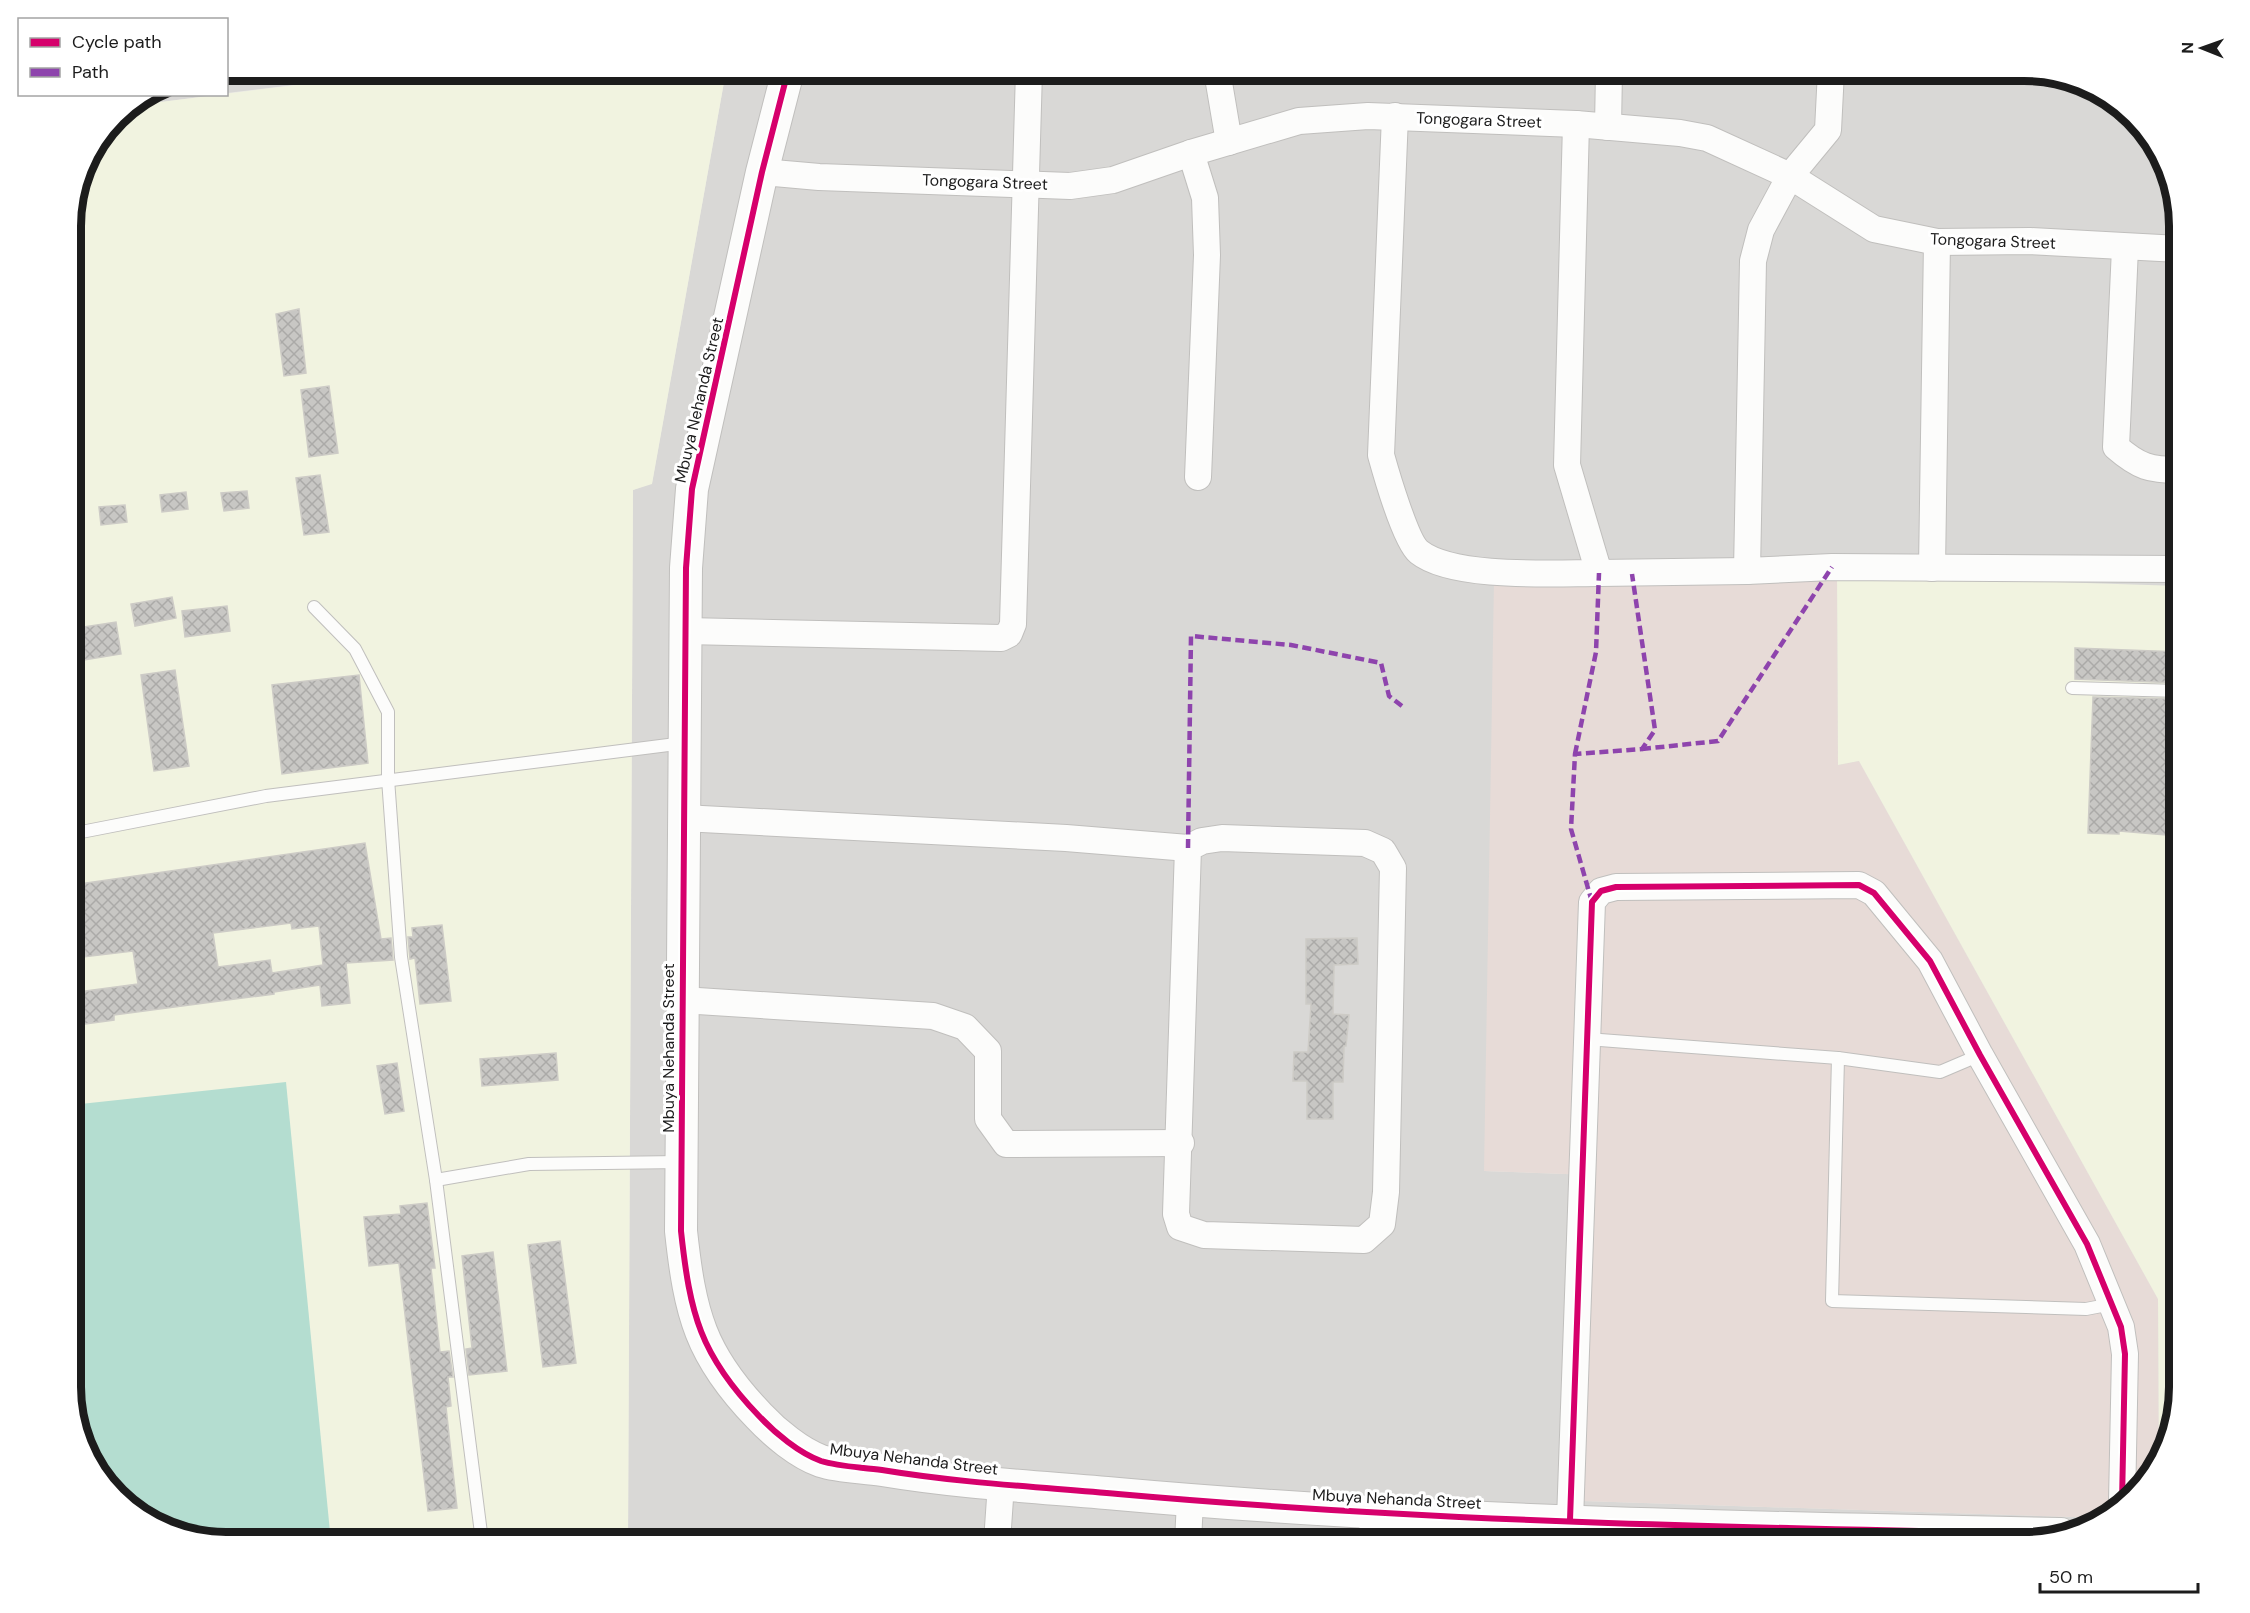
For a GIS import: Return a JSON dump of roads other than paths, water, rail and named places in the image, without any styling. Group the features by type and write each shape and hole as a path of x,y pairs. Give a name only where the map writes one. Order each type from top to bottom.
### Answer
{"street":[{"name":"Mbuya Nehanda Street","path":"785,81 762,172 692,489 686,568 681,1231 688,1289 704,1342 733,1389 774,1431 819,1460 917,1476 1190,1501 1373,1512 1570,1520 1748,1532"},
{"path":"686,631 1001,638 1009,634 1013,624 1029,81"},
{"path":"1219,81 1229,142"},
{"path":"1608,127 1610,81"},
{"path":"1747,571 1753,261 1761,230 1790,176 1828,130 1830,81"},
{"name":"Tongogara Street","path":"762,172 819,177 1025,182 1070,186 1113,180 1191,153 1299,121 1395,116 1576,124 1680,132 1707,138 1790,176 1874,229 1937,242 2030,241 2169,249"},
{"path":"1395,116 1380,455 1394,502 1418,552 1451,568 1599,573 1747,571 1832,567 2169,569"},
{"path":"1576,124 1567,465 1599,573"},
{"path":"1191,153 1204,198 1207,255 1198,477"},
{"path":"1932,568 1937,242"},
{"path":"2125,248 2116,447 2135,463 2156,470 2169,470"},
{"path":"683,818 1066,838 1188,848 1202,841 1222,838 1365,843 1383,851 1393,868 1386,1192 1382,1224 1364,1240 1204,1235 1180,1227 1176,1214 1181,1143 1188,848"},
{"path":"1570,1520 1592,902 1601,891 1616,887 1859,885 1874,893 1930,961 2087,1245 2112,1304 2121,1327 2125,1354 2122,1494"},
{"path":"682,1000 933,1016 964,1027 988,1051 988,1119 1006,1144 1181,1143"},
{"path":"998,1532 1001,1484"},
{"path":"1188,1532 1190,1501"},
{"path":"1372,1532 1373,1512"}],"lane":[{"path":"314,607 355,650 388,712 388,780 401,957 436,1180 481,1532"},
{"path":"2072,688 2169,691"},
{"path":"81,832 266,796 684,743"},
{"path":"1587,1039 1838,1058 1940,1072 1980,1055"},
{"path":"1838,1058 1832,1301 2086,1308 2112,1304"},
{"path":"436,1180 529,1164 682,1162"}]}
